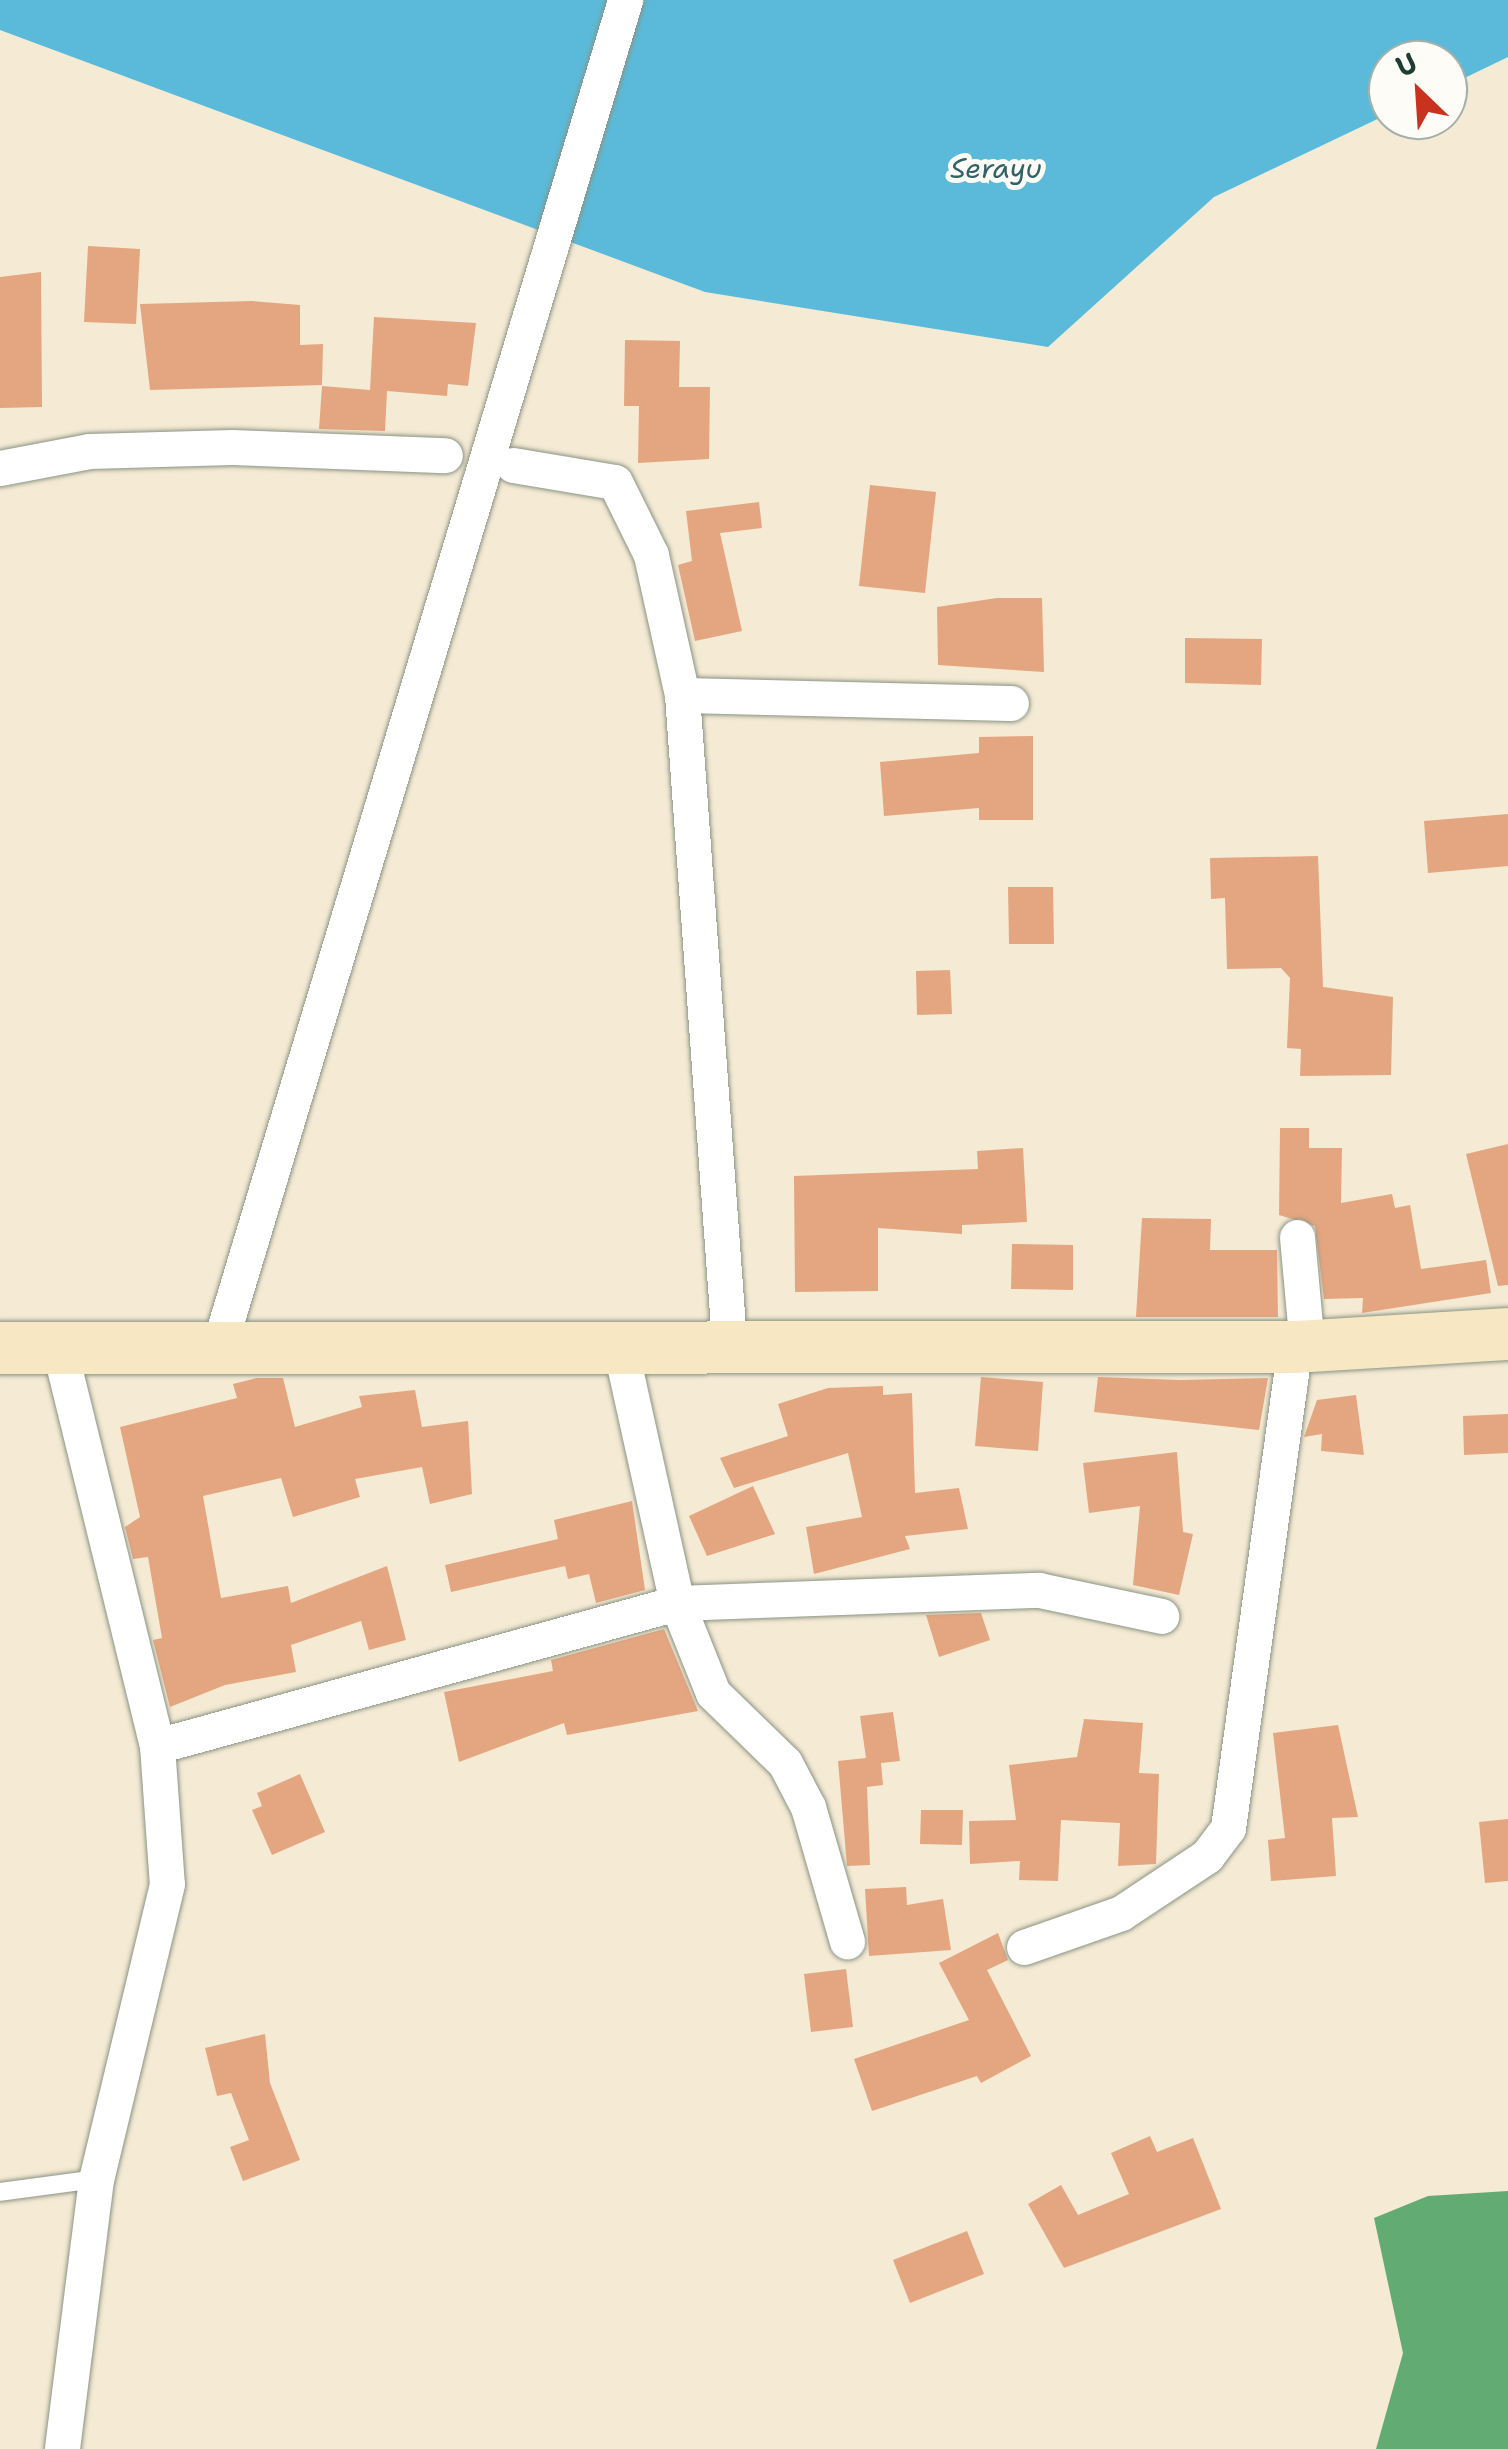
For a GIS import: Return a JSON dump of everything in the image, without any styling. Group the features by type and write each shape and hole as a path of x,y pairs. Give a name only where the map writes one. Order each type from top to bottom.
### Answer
{"main road":[{"path":"0,1348 729,1341 1301,1346 1508,1334"}],"street":[{"path":"220,1346 626,0"},
{"path":"0,468 90,452 232,446 445,455"},
{"path":"513,465 615,482 651,554 682,695 729,1341"},
{"path":"682,695 1012,703"},
{"path":"1024,1948 1121,1912 1207,1856 1228,1828 1301,1346 1298,1238"},
{"path":"619,1342 677,1603 713,1693 785,1764 808,1807 848,1941"},
{"path":"60,1347 157,1746 168,1884 96,2179 62,2449"},
{"path":"157,1746 677,1603 1004,1589 1098,1596 1160,1616"}],"lane":[{"path":"0,2192 96,2179"}],"green space":[{"path":"1508,2191 1508,2449 1376,2449 1403,2353 1374,2218 1428,2196"}],"water":[{"name":"Serayu","path":"0,0 1508,0 1508,57 1468,76 1468,40 1368,40 1368,124 1214,197 1048,347 705,292 0,30"}],"building":[{"path":"88,246 140,249 136,324 84,322"},
{"path":"41,272 42,407 0,408 0,277"},
{"path":"252,301 300,305 300,345 323,344 322,385 150,390 140,304"},
{"path":"374,317 476,323 468,386 448,384 447,396 387,391 385,431 319,429 322,386 370,390"},
{"path":"625,340 680,341 679,387 710,387 709,459 638,463 639,406 624,406"},
{"path":"870,485 936,492 925,593 859,586"},
{"path":"759,502 762,528 720,533 742,631 695,641 678,565 692,561 686,511"},
{"path":"997,598 1042,598 1044,672 938,665 937,607"},
{"path":"1185,638 1262,639 1261,685 1185,683"},
{"path":"1033,736 1033,820 979,820 979,808 884,816 880,762 979,753 979,737"},
{"path":"1508,814 1508,866 1428,873 1424,821"},
{"path":"1318,856 1323,987 1393,997 1391,1075 1300,1076 1301,1049 1287,1048 1290,978 1281,968 1227,969 1225,898 1211,899 1210,858"},
{"path":"1008,887 1053,887 1054,944 1009,944"},
{"path":"950,970 952,1014 917,1015 916,971"},
{"path":"1280,1128 1309,1128 1309,1148 1342,1148 1341,1203 1392,1194 1395,1208 1410,1205 1421,1269 1486,1260 1491,1293 1362,1313 1363,1298 1324,1299 1315,1226 1279,1215"},
{"path":"1508,1144 1508,1285 1498,1286 1466,1154"},
{"path":"1023,1148 1027,1222 962,1225 962,1234 878,1228 878,1291 795,1292 794,1176 978,1169 977,1151"},
{"path":"1142,1218 1211,1219 1210,1250 1277,1250 1278,1317 1136,1317"},
{"path":"1012,1244 1073,1245 1073,1290 1011,1289"},
{"path":"981,1377 1043,1382 1038,1451 975,1446"},
{"path":"1098,1377 1268,1378 1259,1430 1094,1412"},
{"path":"257,1378 283,1378 295,1427 362,1407 359,1396 415,1390 422,1427 468,1421 472,1494 430,1504 422,1467 355,1479 360,1497 293,1517 281,1478 203,1496 221,1598 288,1586 291,1603 387,1566 406,1640 369,1650 361,1621 291,1645 296,1672 225,1685 170,1707 153,1640 162,1638 148,1557 133,1559 125,1527 140,1517 120,1427 237,1398 233,1384"},
{"path":"883,1386 883,1395 912,1393 915,1493 959,1488 968,1529 905,1536 910,1549 814,1574 806,1527 862,1517 848,1453 734,1488 720,1458 788,1436 778,1404 828,1388"},
{"path":"1356,1395 1364,1455 1321,1451 1322,1434 1304,1437 1317,1400"},
{"path":"1508,1414 1508,1453 1464,1455 1463,1416"},
{"path":"1177,1452 1183,1532 1193,1534 1179,1595 1133,1585 1140,1506 1089,1513 1083,1463"},
{"path":"753,1486 775,1534 707,1556 689,1516"},
{"path":"632,1501 645,1590 596,1603 589,1574 568,1579 565,1566 451,1592 445,1565 558,1539 554,1520"},
{"path":"981,1613 990,1640 939,1657 926,1615"},
{"path":"664,1629 698,1711 567,1735 564,1723 459,1762 444,1692 553,1671 551,1660"},
{"path":"893,1712 900,1761 881,1763 883,1785 867,1787 870,1865 847,1866 838,1761 866,1758 860,1716"},
{"path":"1084,1719 1143,1723 1139,1773 1159,1774 1156,1864 1118,1866 1120,1823 1061,1820 1058,1881 1019,1880 1020,1861 970,1864 969,1821 1016,1820 1009,1765 1077,1757"},
{"path":"1338,1725 1358,1817 1332,1818 1336,1876 1271,1881 1268,1840 1285,1838 1273,1733"},
{"path":"300,1774 325,1832 272,1855 252,1810 262,1806 257,1793"},
{"path":"921,1810 963,1810 962,1845 920,1844"},
{"path":"1508,1819 1508,1881 1485,1883 1479,1822"},
{"path":"906,1887 907,1905 943,1899 951,1950 869,1956 865,1889"},
{"path":"998,1933 1008,1960 987,1970 1031,2056 981,2083 977,2076 872,2111 854,2059 969,2020 939,1963"},
{"path":"846,1969 853,2027 811,2032 804,1974"},
{"path":"265,2034 270,2083 300,2160 243,2181 230,2147 249,2140 231,2093 217,2096 205,2048"},
{"path":"1150,2136 1157,2152 1193,2138 1221,2209 1064,2268 1028,2204 1061,2185 1078,2215 1129,2194 1111,2153"},
{"path":"967,2231 984,2274 910,2303 893,2260"}]}
